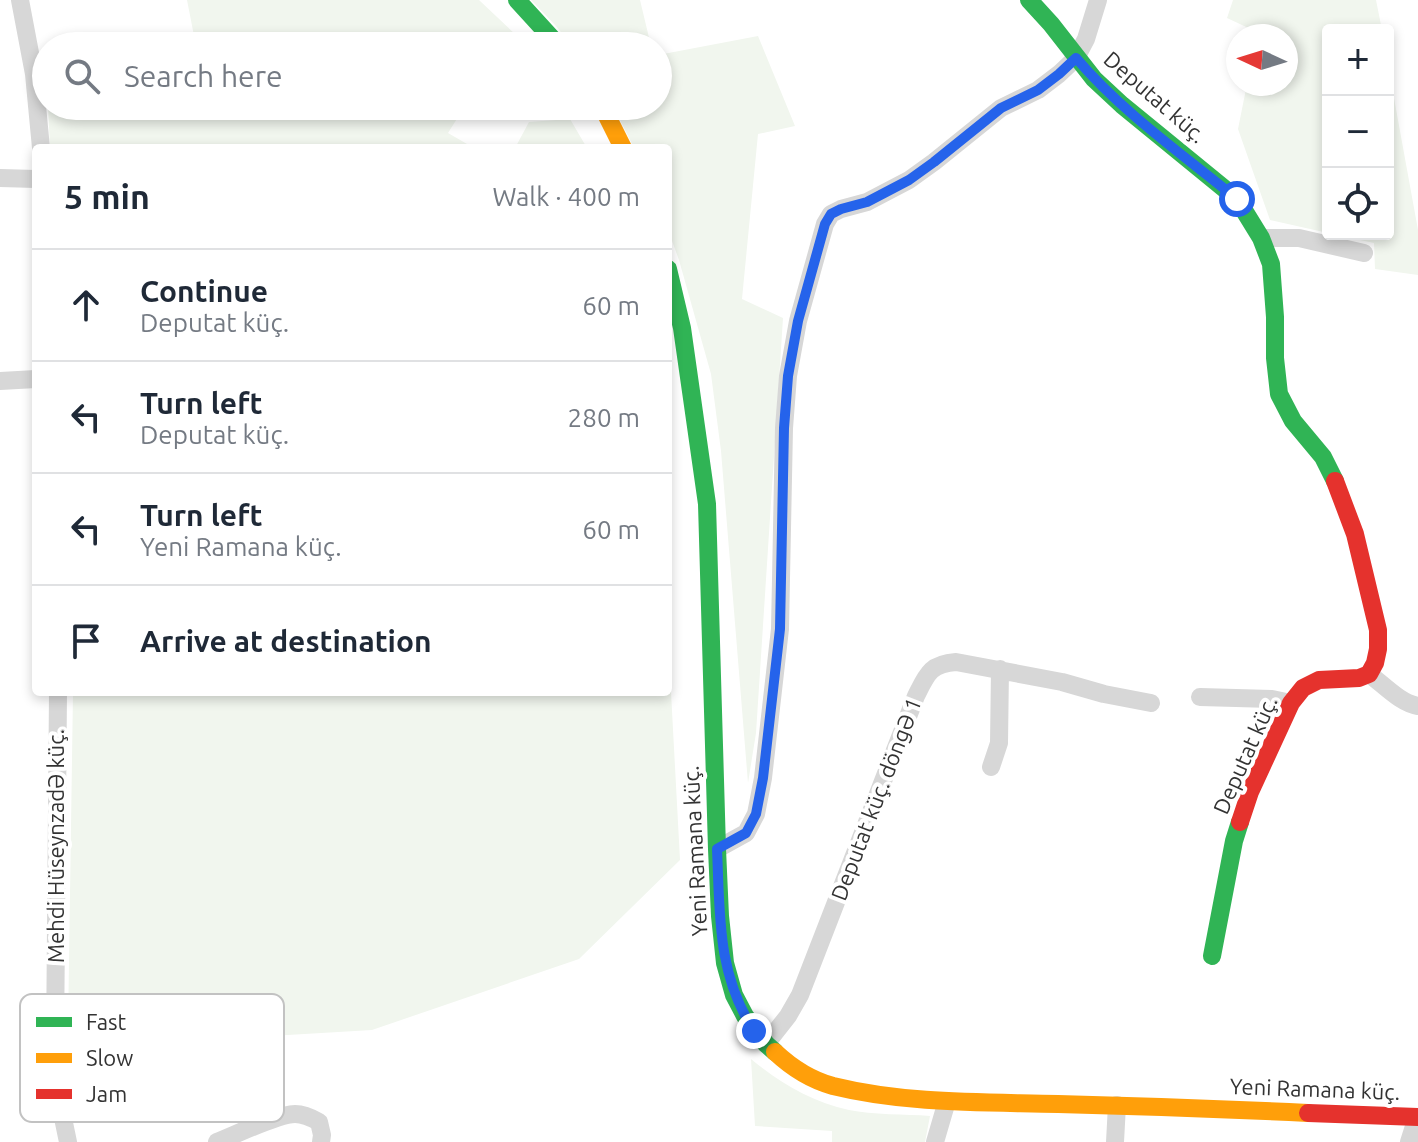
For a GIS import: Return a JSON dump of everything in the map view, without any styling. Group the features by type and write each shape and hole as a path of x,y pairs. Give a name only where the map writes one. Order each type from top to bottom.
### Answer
{"street":[{"path":"20,0 32,63"},
{"path":"517,0 546,32"},
{"path":"1029,0 1076,58 1086,39 1098,0"},
{"name":"Deputat küç.","path":"717,849 746,833 756,814 763,778 780,629 788,376 798,321 825,224 831,214 867,202 909,180 1001,108 1038,90 1076,58 1122,105 1237,199 1261,238 1271,264 1279,394 1293,421 1323,457 1337,486 1355,534 1378,630 1378,649 1369,674 1359,678 1319,680 1303,688 1291,703 1250,792 1234,841 1212,956"},
{"path":"38,120 41,144"},
{"path":"609,120 621,144"},
{"path":"0,178 32,179"},
{"path":"1261,238 1299,238 1364,253"},
{"name":"Yeni Ramana küç.","path":"672,286 682,328 707,504 717,849 725,963 734,995 754,1031 785,1061 803,1073 840,1088 882,1096 947,1101 1418,1117"},
{"path":"0,381 32,379"},
{"name":"Deputat küç. döngə 1","path":"766,1044 800,995 925,677 941,663 956,662 1151,703"},
{"path":"991,767 999,743 1000,669"},
{"path":"1369,674 1397,696 1418,706"},
{"name":"Mehdi Hüseynzadə küç.","path":"55,994 58,696"},
{"path":"1200,697 1272,699 1291,703"},
{"path":"935,1142 947,1101"},
{"path":"1115,1142 1117,1105"},
{"path":"284,1116 295,1114 319,1122 321,1142"},
{"path":"1409,1142 1418,1117"},
{"name":"Mehdi Hüseynzadə küç.","path":"64,1122 68,1142"},
{"path":"217,1142 268,1122"}],"shaded area":[{"path":"187,0 479,0 513,32 193,32"},
{"path":"531,0 640,0 648,32 561,32"},
{"path":"1233,0 1376,0 1381,24 1322,24 1322,232 1270,220 1238,129 1245,96 1298,96 1298,24 1240,24 1227,18"},
{"path":"758,36 795,126 758,134 742,299 783,318 756,733 748,783 721,451 711,374 672,241 672,144 632,144 620,120 672,120 672,52"},
{"path":"1394,98 1418,230 1418,275 1375,269 1374,243 1360,240 1394,240"},
{"path":"49,120 456,120 448,133 467,144 50,144"},
{"path":"571,120 585,144 517,144 529,122"},
{"path":"73,696 671,696 680,860 579,959 372,1030 284,1035 284,994 69,994"},
{"path":"751,1059 773,1076 822,1102 868,1113 930,1116 925,1142 832,1142 832,1131 755,1126"}],"traffic: fast":[{"path":"517,0 546,32"},
{"path":"1029,0 1094,79 1237,199 1261,238 1271,264 1279,394 1293,421 1323,457 1335,481"},
{"path":"672,286 682,328 707,504 717,849 725,963 734,995 745,1016 775,1052"},
{"path":"1212,956 1240,822"}],"traffic: slow":[{"path":"609,120 621,144"},
{"path":"775,1052 802,1072 825,1083 888,1096 973,1102 1308,1113"}],"traffic: jam":[{"path":"1240,822 1250,792 1291,703 1303,688 1319,680 1359,678 1369,674 1375,663 1378,630 1355,534 1335,481"},
{"path":"1308,1113 1418,1117"}],"route":[{"path":"754,1031 734,995 725,963 717,849 746,833 756,814 763,778 780,629 788,376 798,321 825,224 831,214 867,202 909,180 1001,108 1038,90 1076,58 1122,105 1237,199"}]}
